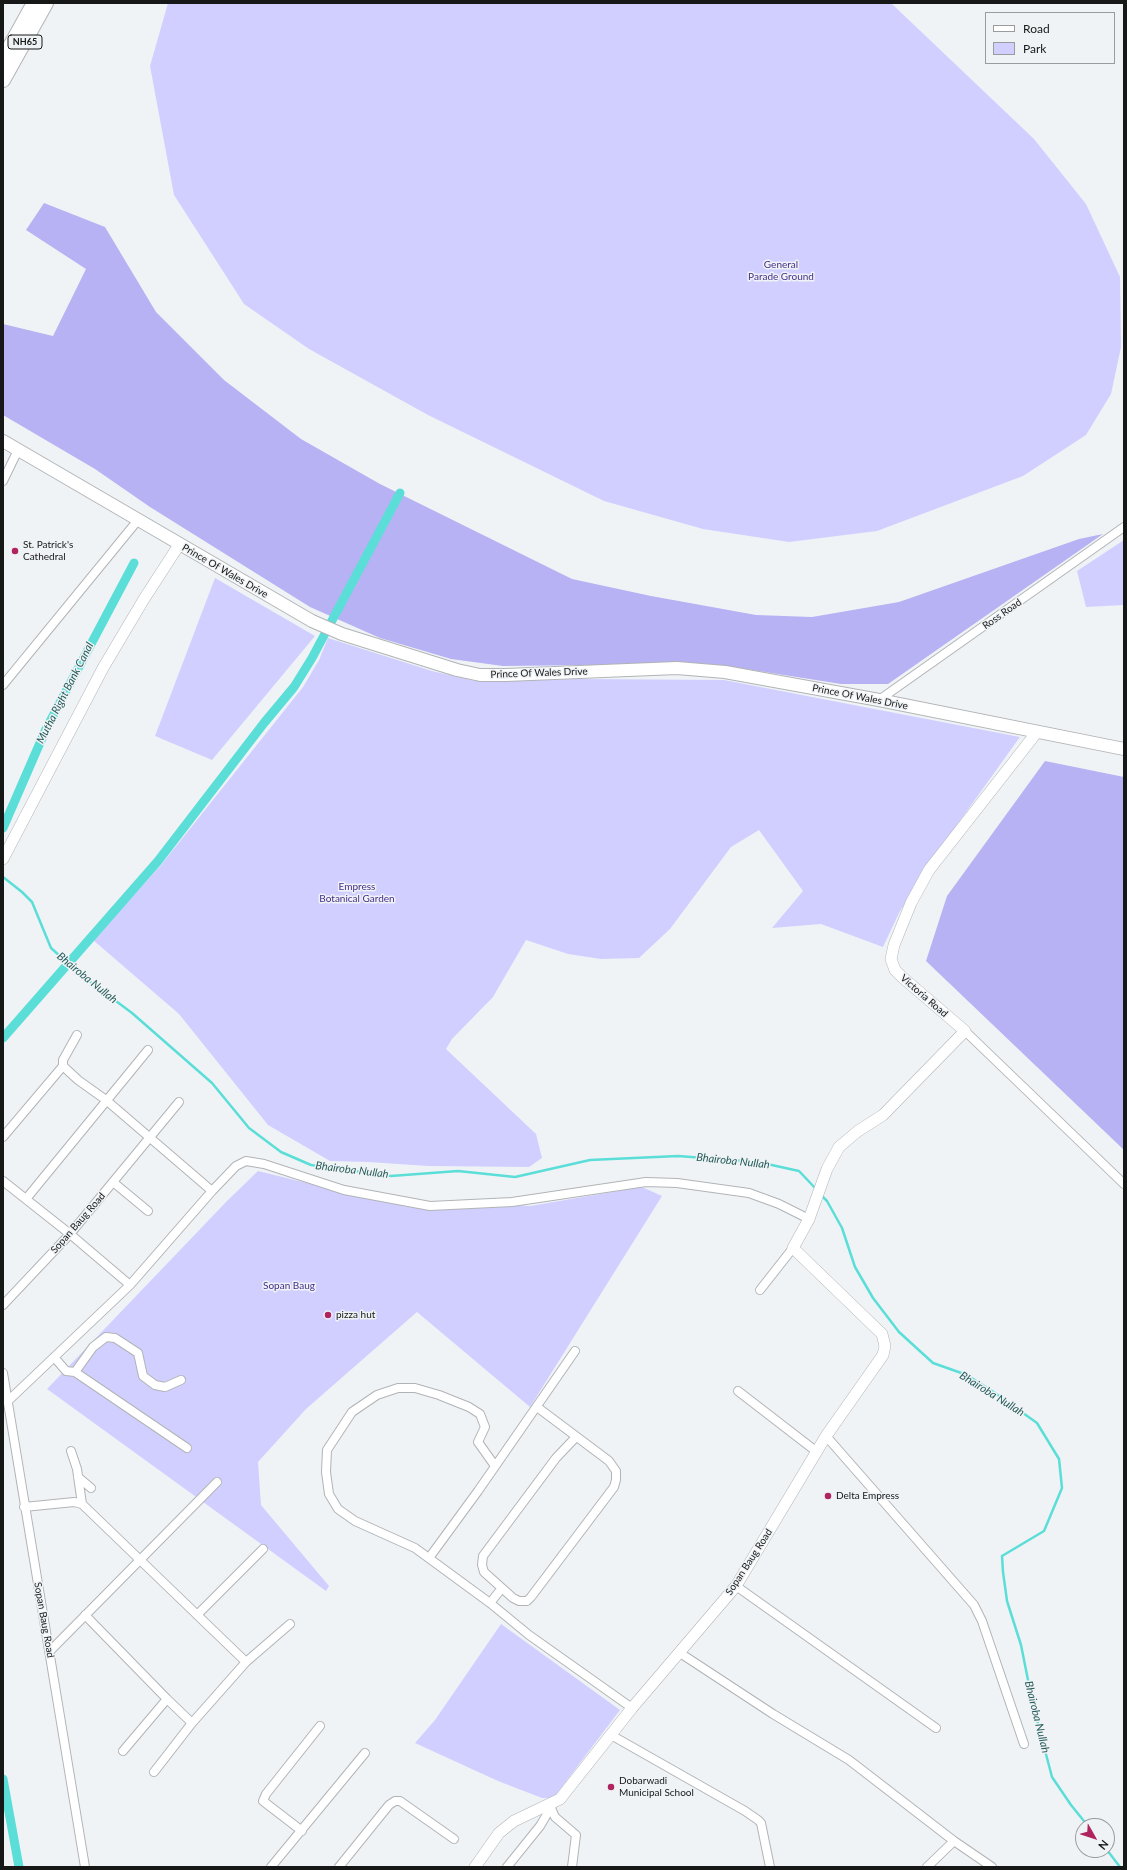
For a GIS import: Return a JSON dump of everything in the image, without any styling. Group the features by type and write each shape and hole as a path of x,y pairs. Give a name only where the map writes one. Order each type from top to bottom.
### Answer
{"highway":[{"name":"NH65","path":"3,59 34,3"},
{"name":"NH65","path":"3,80 46,3"}],"main road":[{"name":"Prince Of Wales Drive","path":"3,441 179,545 312,621 342,634 457,670 480,675 677,668 725,672 880,700 1124,749"}],"street":[{"path":"3,481 18,450"},
{"path":"3,685 138,520"},
{"name":"Ross Road","path":"880,700 1124,527"},
{"path":"5,854 103,668 144,599 179,545"},
{"name":"Victoria Road","path":"1037,732 929,870 911,903 894,945 891,959 895,970 902,977 965,1031 1124,1184"},
{"path":"760,1290 793,1248 809,1219 833,1156 849,1137 883,1115 965,1031"},
{"path":"3,1137 63,1066 63,1060 77,1035"},
{"path":"26,1199 148,1050"},
{"path":"63,1066 78,1080 106,1100 212,1191"},
{"name":"Sopan Baug Road","path":"3,1305 70,1234 179,1102"},
{"path":"9,1400 130,1285 212,1191 236,1166 246,1161 264,1164 344,1190 430,1206 512,1202 641,1183 677,1183 749,1193 779,1204 809,1219"},
{"path":"3,1180 130,1285"},
{"path":"113,1182 148,1210"},
{"name":"Sopan Baug Road","path":"474,1867 499,1833 514,1821 552,1806 560,1799 632,1708 736,1586 826,1436 883,1355 884,1339 882,1334 793,1248"},
{"path":"75,1372 93,1347 106,1338 115,1338 138,1353 143,1376 155,1385 165,1387 181,1380"},
{"path":"429,1558 537,1407 575,1350"},
{"path":"54,1357 66,1370 75,1372 187,1448"},
{"name":"Sopan Baug Road","path":"3,1373 9,1400 24,1507 85,1867"},
{"path":"495,1466 478,1442 485,1427 480,1414 469,1407 439,1395 415,1388 398,1388 377,1394 352,1412 326,1450 326,1472 329,1494 338,1509 355,1521 403,1541 429,1558 529,1634 632,1708"},
{"path":"738,1391 817,1452"},
{"path":"537,1407 609,1461 616,1471 616,1480 614,1487 531,1597 527,1601 519,1601 484,1572 482,1565 483,1556 556,1458 576,1437"},
{"path":"826,1436 974,1604 982,1621 1024,1744"},
{"path":"71,1451 78,1476 82,1504"},
{"path":"78,1476 92,1488"},
{"path":"49,1652 217,1482"},
{"path":"24,1507 74,1502 82,1504 141,1559 246,1662"},
{"path":"197,1615 263,1549"},
{"path":"736,1586 936,1728"},
{"path":"490,1603 502,1588"},
{"path":"85,1615 192,1723"},
{"path":"154,1772 192,1723 246,1662 290,1624"},
{"path":"680,1653 773,1714 850,1760 954,1841 992,1867"},
{"path":"123,1751 167,1699"},
{"path":"302,1831 263,1801 266,1794 320,1726"},
{"path":"611,1735 758,1820 761,1823 770,1867"},
{"path":"271,1867 365,1753"},
{"path":"339,1867 389,1805 395,1801 400,1801 454,1839"},
{"path":"507,1867 540,1826 552,1806"},
{"path":"552,1806 555,1817 576,1835 572,1867"},
{"path":"927,1867 954,1841"}],"green space":[{"name":"General Parade Ground","path":"168,3 891,3 1034,139 1086,204 1120,277 1121,347 1111,394 1086,435 1023,476 877,531 789,542 703,529 604,501 428,415 309,349 244,304 174,195 150,66"},
{"path":"1124,540 1124,605 1086,607 1077,571"},
{"path":"215,578 315,636 212,760 155,736"},
{"name":"Empress Botanical Garden","path":"328,638 432,671 475,681 581,679 724,680 1020,737 926,868 899,913 883,947 821,924 772,928 803,891 759,830 731,847 670,929 639,958 601,959 568,954 526,940 493,997 452,1039 446,1049 536,1134 542,1158 529,1167 428,1166 330,1161 268,1125 179,1014 93,940 161,865 303,687 319,660"},
{"name":"Sopan Baug","path":"258,1171 352,1194 434,1207 493,1204 530,1206 642,1187 662,1196 530,1407 417,1312 306,1409 258,1462 261,1505 329,1586 326,1591 47,1389 227,1201"},
{"path":"501,1624 620,1710 555,1796 549,1798 542,1798 498,1781 415,1743 435,1720"}],"shaded area":[{"path":"44,203 105,227 156,312 224,380 301,439 380,484 572,579 651,596 756,615 812,617 899,602 1079,539 1103,534 888,684 841,684 746,669 687,664 503,666 451,659 380,638 310,607 150,507 95,469 3,415 3,324 53,336 86,269 26,230"},
{"path":"1045,761 1124,777 1124,1150 926,961 947,896"}],"waterway":[{"path":"3,1038 158,861 264,723 294,687 312,658 400,493"},
{"name":"Mutha Right Bank Canal","path":"3,828 46,729 134,563"},
{"name":"Bhairoba Nullah","path":"3,877 32,902 51,948 81,975 132,1013 212,1083 249,1128 281,1152 311,1165 391,1176 458,1171 515,1177 590,1160 678,1156 758,1162 799,1171 817,1190"},
{"name":"Bhairoba Nullah","path":"821,1195 827,1201 842,1228 855,1267 873,1298 899,1332 933,1363 967,1375 1037,1423 1059,1459 1062,1488 1044,1531 1002,1556 1003,1572 1007,1601 1021,1645 1033,1705 1052,1777 1082,1818"},
{"path":"3,1779 19,1867"},
{"name":"Bhairoba Nullah","path":"1113,1858 1120,1867"}],"place":[{"name":"St. Patrick's Cathedral","path":"15,551"},
{"name":"pizza hut","path":"328,1315"},
{"name":"Delta Empress","path":"828,1496"},
{"name":"Dobarwadi Municipal School","path":"611,1787"}]}
